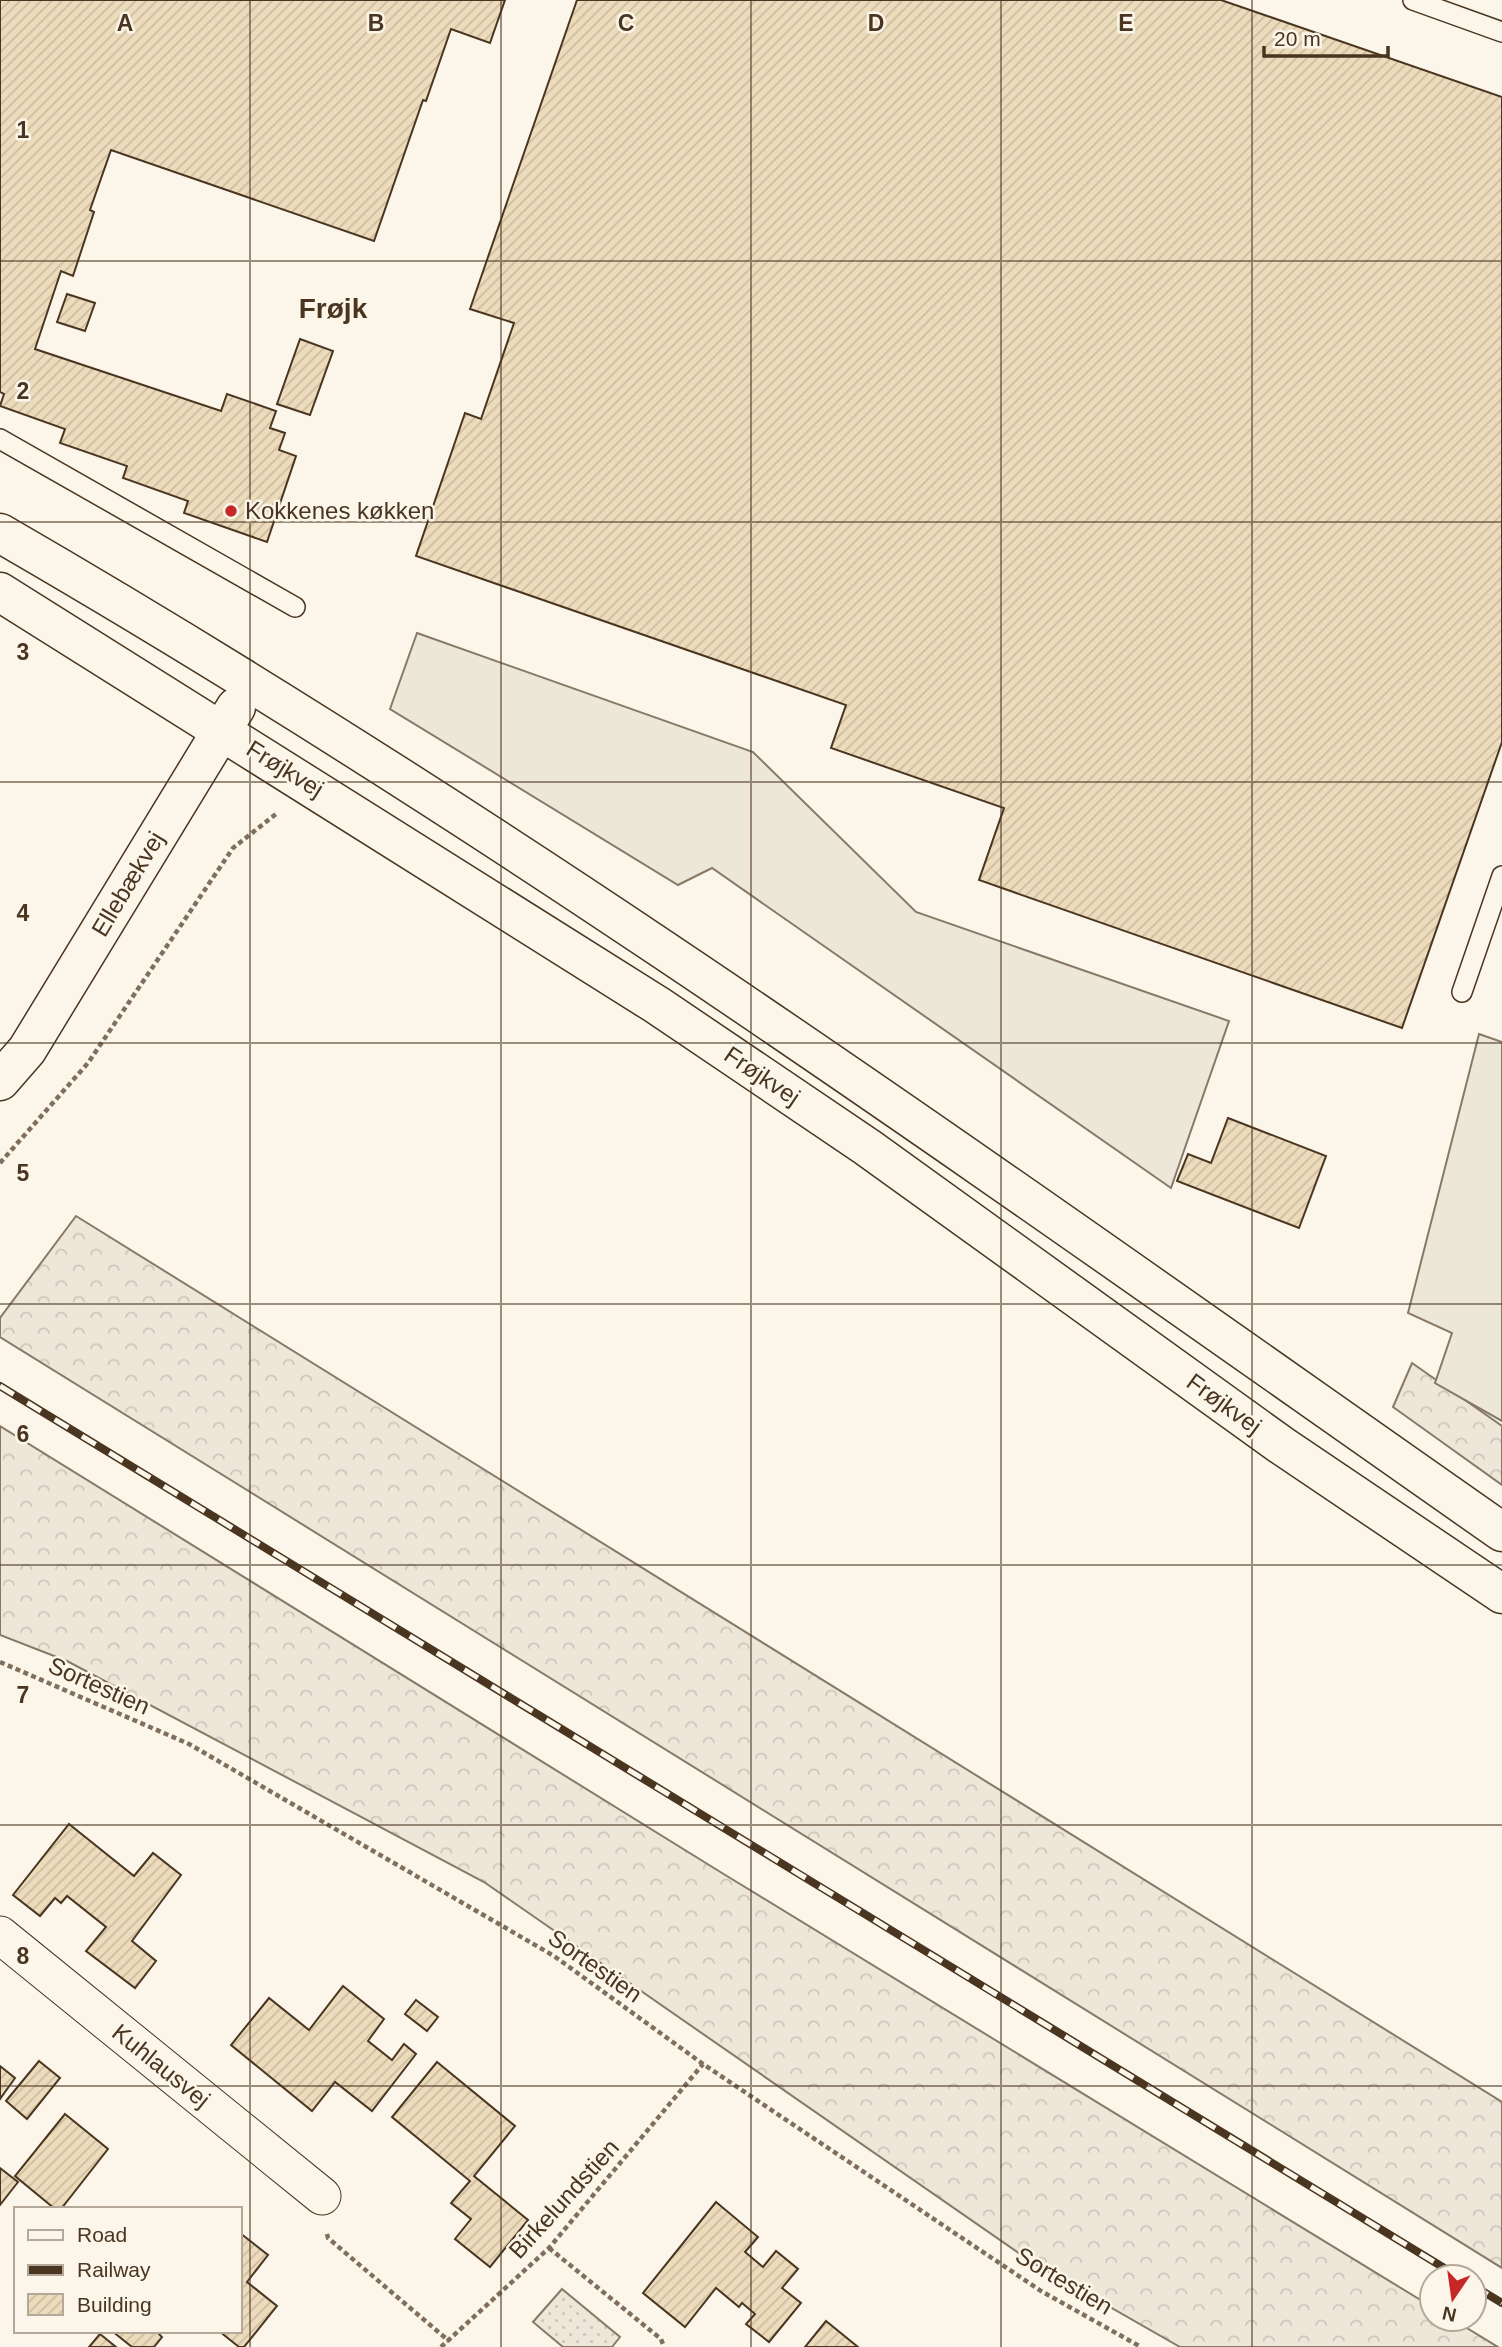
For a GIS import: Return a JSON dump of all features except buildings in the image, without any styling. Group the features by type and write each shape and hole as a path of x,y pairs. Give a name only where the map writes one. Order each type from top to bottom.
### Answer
{"street":[{"name":"Frøjkvej","path":"0,533 358,750 854,1078 1502,1532"},
{"name":"Frøjkvej","path":"0,592 223,729 668,1012 867,1147 1281,1445 1502,1594"},
{"name":"Ellebækvej","path":"0,1081 27,1050 251,683"},
{"name":"Kuhlausvej","path":"0,1935 321,2196"}],"lane":[{"path":"1413,0 1502,32"},
{"path":"0,439 295,607"},
{"path":"1462,992 1502,876"}],"path":[{"path":"0,1163 88,1063 233,848 280,811 300,779"},
{"name":"Sortestien","path":"0,1662 189,1744 554,1956 703,2064 1041,2291 1141,2347"},
{"name":"Birkelundstien","path":"441,2347 549,2248 703,2064"},
{"path":"321,2196 328,2238 449,2341"},
{"path":"549,2248 661,2339 664,2347"}],"green space":[{"path":"76,1216 1502,2102 1502,2268 0,1337 0,1318"},
{"path":"1412,1363 1502,1426 1502,1485 1393,1407"},
{"path":"0,1426 722,1873 1418,2298 1418,2333 1475,2333 1498,2347 1180,2347 1033,2263 484,1882 67,1661 0,1635"},
{"path":"562,2289 620,2337 612,2347 563,2347 533,2322"}],"shaded area":[{"path":"417,633 753,752 916,912 1229,1021 1171,1188 712,868 678,885 390,709"},
{"path":"1479,1034 1502,1042 1502,1421 1435,1383 1452,1333 1408,1313"}],"railway":[{"path":"0,1386 1436,2263"},
{"path":"1488,2294 1502,2303"}],"place":[{"name":"Kokkenes køkken","path":"231,511"}],"district":[{"name":"Frøjk","path":"333,308"}]}
